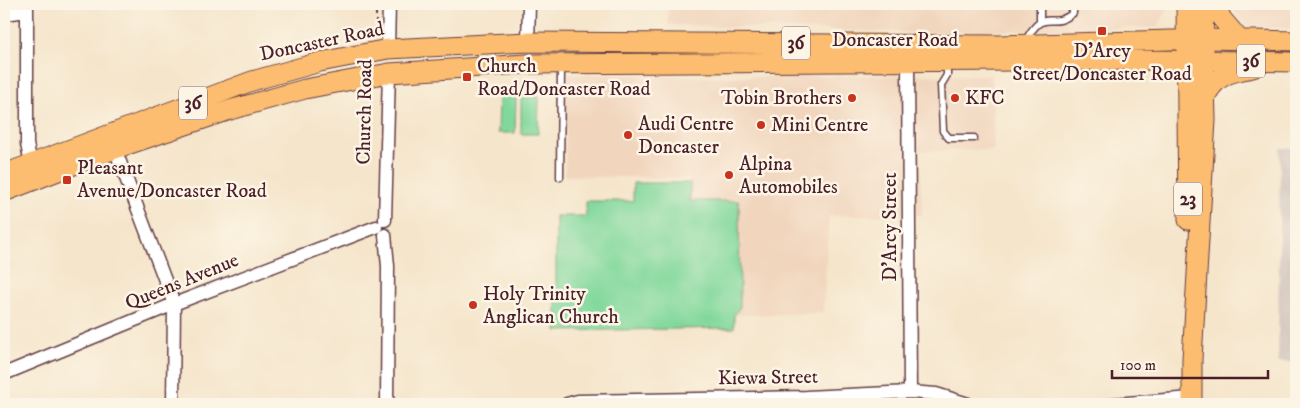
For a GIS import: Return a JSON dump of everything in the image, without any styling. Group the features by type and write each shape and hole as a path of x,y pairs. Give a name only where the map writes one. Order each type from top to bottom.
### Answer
{"main road":[{"path":"1186,4 1196,39"},
{"path":"1196,39 1203,4"},
{"path":"1215,4 1222,18 1240,40"},
{"name":"Doncaster Road","path":"4,192 115,150 230,110 296,92 389,73 561,64 947,62 1004,54 1023,44 1196,39 1296,41"},
{"name":"23","path":"1192,359 1187,282 1197,60 1196,39"},
{"name":"Doncaster Road","path":"4,174 252,81 320,62 388,49 528,42 658,41 1004,54 1290,62"},
{"path":"658,41 658,63"},
{"name":"Church Road","path":"388,49 389,73"},
{"name":"23","path":"1192,401 1192,359 1207,94 1197,60"},
{"path":"1207,94 1220,77 1231,72 1290,62"}],"street":[{"name":"Church Road","path":"388,49 389,4"},
{"path":"528,42 529,4"},
{"path":"4,14 27,7 27,144 31,164"},
{"name":"D'Arcy Street","path":"908,62 910,392"},
{"name":"Church Road","path":"387,404 388,266 382,227 389,73"},
{"path":"115,150 174,304 173,404"},
{"name":"Queens Avenue","path":"4,374 174,304 382,227"},
{"name":"Kiewa Street","path":"567,404 578,401 806,400 910,392 936,394 968,404"},
{"path":"1114,404 1192,401"}],"lane":[{"path":"1040,4 1040,20"},
{"path":"1023,44 1033,26 1040,20 1063,20 1073,14 1073,4"},
{"path":"947,62 947,75 941,85 943,132 949,138 974,138"},
{"path":"560,177 561,64"}],"path":[{"path":"376,4 376,24"}],"shaded area":[{"path":"668,4 1170,4 1158,27 919,33 668,25"},
{"path":"1231,4 1296,4 1296,28 1242,27"},
{"path":"567,74 725,77 992,75 994,150 920,151 922,215 829,216 823,313 734,315 740,307 739,201 690,201 689,178 565,176"},
{"path":"1280,148 1296,148 1296,362 1278,362"}],"green space":[{"path":"499,96 516,96 515,133 498,133"},
{"path":"521,97 539,97 538,134 521,134"},
{"path":"633,183 690,183 690,201 739,201 740,307 734,315 734,328 556,331 556,216 586,216 586,201 633,201"}],"place":[{"name":"D'Arcy Street/Doncaster Road","path":"1102,31"},
{"name":"Church Road/Doncaster Road","path":"467,77"},
{"name":"Tobin Brothers","path":"852,98"},
{"name":"KFC","path":"955,98"},
{"name":"Mini Centre","path":"761,125"},
{"name":"Audi Centre Doncaster","path":"628,135"},
{"name":"Alpina Automobiles","path":"729,175"},
{"name":"Pleasant Avenue/Doncaster Road","path":"67,180"},
{"name":"Holy Trinity Anglican Church","path":"473,305"}]}
